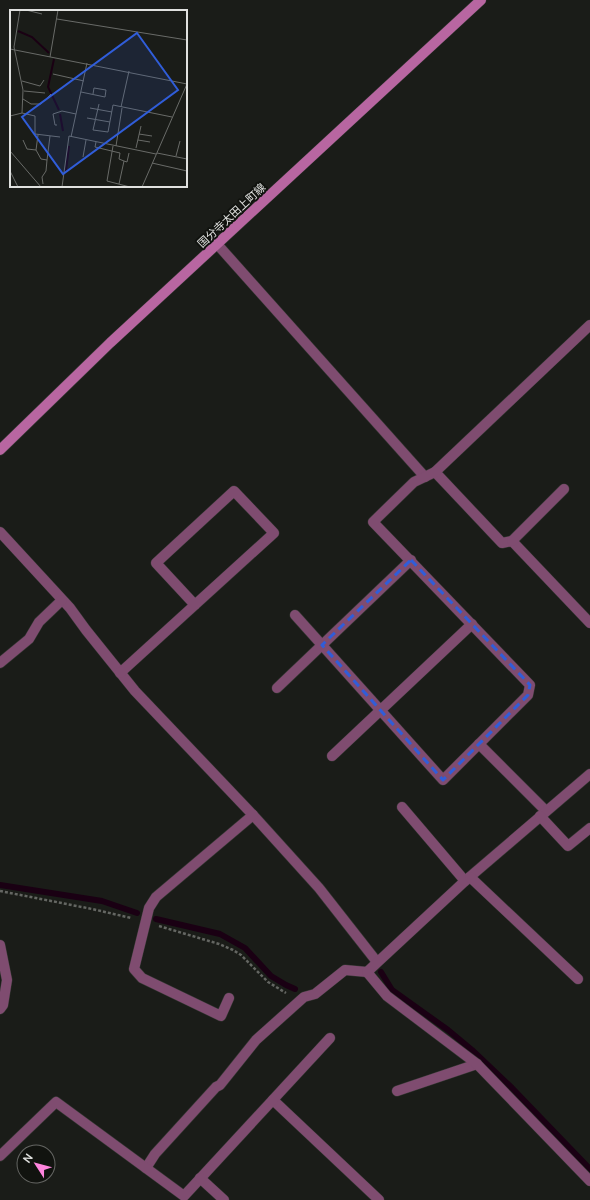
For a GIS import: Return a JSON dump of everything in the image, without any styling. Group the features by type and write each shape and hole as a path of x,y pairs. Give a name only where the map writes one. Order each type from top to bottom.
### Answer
{"main road":[{"name":"国分寺太田上町線","path":"0,450 110,343 481,0"}],"street":[{"path":"217,244 430,474 502,543 512,541 564,488"},
{"path":"295,615 443,780 528,695 530,684 373,522 414,482 430,474 590,325"},
{"path":"120,673 196,605 274,533 234,491 156,563 196,605"},
{"path":"0,532 62,600 134,691 253,815 319,888 377,962"},
{"path":"512,541 590,623"},
{"path":"277,688 411,560"},
{"path":"0,663 29,639 39,622 62,600"},
{"path":"332,756 472,624"},
{"path":"479,744 543,814 568,846 590,828"},
{"path":"367,972 468,879 590,774"},
{"path":"402,807 468,879 578,979"},
{"path":"229,998 221,1016 142,978 134,969 149,908 156,896 253,815"},
{"path":"0,945 7,980 3,1005 0,1010"},
{"path":"146,1168 155,1154 220,1085 256,1040 304,997 315,994 345,970 367,972 388,996 477,1064 590,1181"},
{"path":"0,1156 56,1102 184,1198 200,1178 330,1038"},
{"path":"397,1092 477,1064"},
{"path":"273,1100 379,1200"},
{"path":"200,1178 224,1200"}],"highlighted area":[{"path":"411,560 530,685 528,695 443,780 322,645"}],"waterway":[{"path":"0,885 102,901 137,913"},
{"path":"156,919 220,934 245,948 271,976 295,989"},
{"path":"381,972 392,990 448,1030 472,1050 512,1088 590,1169"}]}
